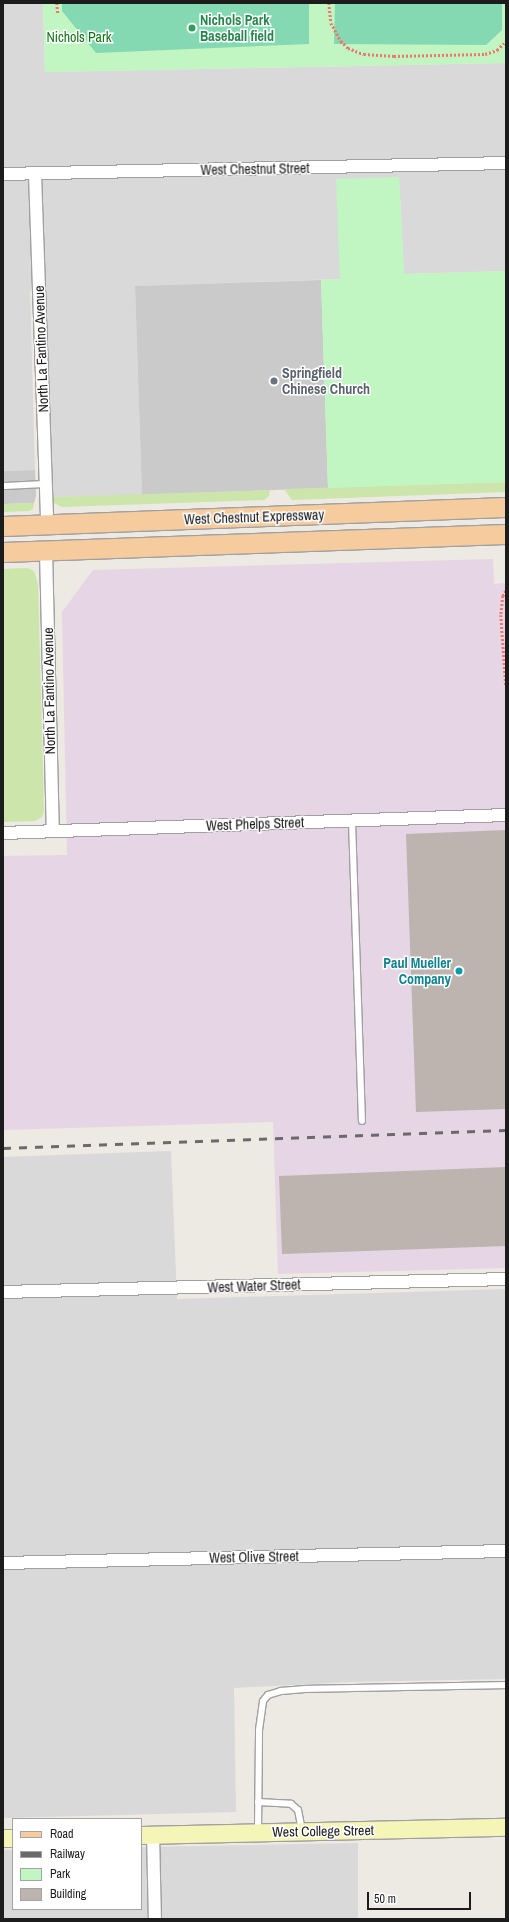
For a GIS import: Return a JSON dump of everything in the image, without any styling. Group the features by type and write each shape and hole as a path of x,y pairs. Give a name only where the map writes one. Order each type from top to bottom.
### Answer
{"main road":[{"name":"West Chestnut Expressway","path":"3,526 506,507"},
{"name":"West Chestnut Expressway","path":"3,552 506,534"},
{"name":"West College Street","path":"147,1834 506,1827"}],"street":[{"name":"West Chestnut Street","path":"3,174 506,163"},
{"name":"North La Fantino Avenue","path":"35,174 47,524"},
{"name":"North La Fantino Avenue","path":"46,551 53,831"},
{"name":"West Phelps Street","path":"3,833 506,815"},
{"name":"West Water Street","path":"3,1292 506,1279"},
{"name":"West Olive Street","path":"3,1563 506,1552"},
{"path":"147,1834 154,1919"}],"lane":[{"path":"3,486 46,484"},
{"path":"352,821 362,1121"},
{"path":"258,1832 259,1721 264,1701 268,1695 291,1690 360,1687 506,1685"},
{"path":"258,1802 291,1804 298,1810 302,1831"}],"path":[{"path":"57,3 58,14"},
{"path":"329,3 331,23 341,41 348,48 364,54 394,56 485,54 497,50 506,41"},
{"path":"506,591 503,596 501,615 506,686"}],"shaded area":[{"path":"3,3 43,3 45,72 506,63 506,271 404,274 399,177 340,279 135,286 142,495 52,497 45,289 30,291 35,470 3,471"},
{"path":"321,280 328,488 142,495 135,286"},
{"path":"35,470 36,496 34,503 3,504 3,471"},
{"path":"493,559 494,584 506,583 506,1268 278,1274 273,1122 3,1130 3,856 67,855 62,612 93,570"},
{"path":"171,1151 177,1299 506,1289 506,1679 350,1682 234,1688 236,1812 3,1818 3,1157"},
{"path":"358,1843 358,1919 3,1919 3,1850 12,1850 12,1910 142,1910 142,1847"}],"green space":[{"name":"Nichols Park","path":"43,3 506,3 506,63 45,72"},
{"name":"Nichols Park Baseball field","path":"62,3 309,3 309,44 96,53 62,11"},
{"path":"335,3 502,3 502,30 486,45 334,44"},
{"path":"399,177 404,274 506,271 506,482 328,488 321,280 340,279 336,179"},
{"path":"506,482 506,492 292,500 284,489"},
{"path":"270,490 269,496 264,500 62,507 54,503 52,497"},
{"path":"34,503 33,509 29,511 3,512 3,504"},
{"path":"27,568 34,571 38,584 44,811 42,817 35,821 3,822 3,569"}],"building":[{"name":"Paul Mueller Company","path":"506,830 506,1109 416,1112 406,834"},
{"path":"506,1167 506,1246 282,1254 279,1176"}],"railway":[{"path":"3,1148 506,1130"}],"place":[{"name":"Nichols Park Baseball field","path":"192,28"},
{"name":"Springfield Chinese Church","path":"274,381"},
{"name":"Paul Mueller Company","path":"459,971"}]}
